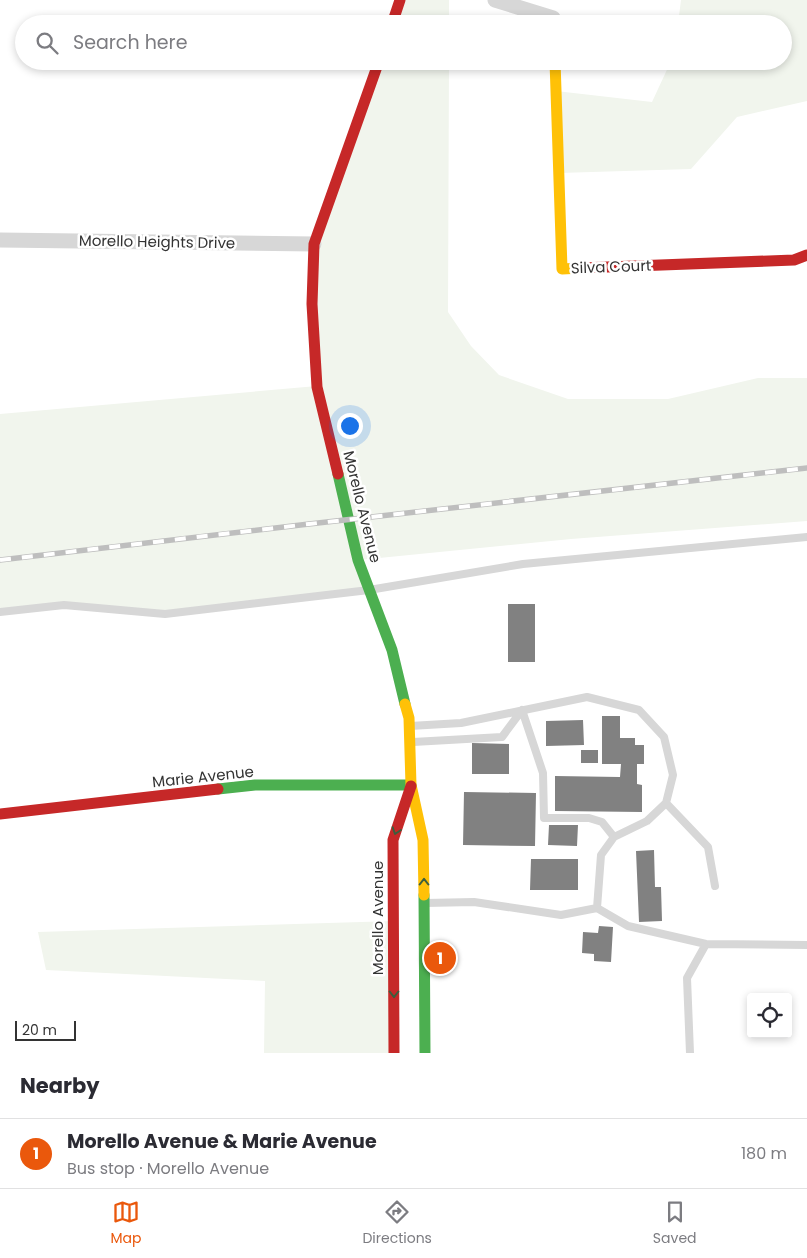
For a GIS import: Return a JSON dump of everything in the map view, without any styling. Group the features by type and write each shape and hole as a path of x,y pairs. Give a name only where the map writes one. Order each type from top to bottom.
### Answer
{"street":[{"path":"395,15 400,0"},
{"path":"495,0 543,15"},
{"name":"Morello Avenue","path":"376,70 314,244 312,304 317,387 358,560 392,650 409,718 411,785 423,840 425,1053"},
{"name":"Silva Court","path":"555,70 562,269 794,260 807,255"},
{"name":"Morello Heights Drive","path":"0,240 314,244"},
{"name":"Marie Avenue","path":"0,814 255,785 411,785"},
{"name":"Morello Avenue","path":"394,1053 393,840 411,785"}],"lane":[{"path":"0,612 64,605 165,614 369,590 523,564 807,537"},
{"path":"409,726 461,723 587,696 639,710 664,737 673,775 666,803 647,821 614,837 601,855 597,908"},
{"path":"410,742 502,737 522,710"},
{"path":"522,710 543,773 544,818 589,818 602,822 614,837"},
{"path":"666,803 708,847 715,886"},
{"path":"424,903 474,902 561,915 597,908 628,926 706,944 807,945"},
{"path":"690,1053 687,978 706,944"}],"shaded area":[{"path":"400,0 449,0 449,15 395,15"},
{"path":"681,0 807,0 807,101 737,117 691,169 559,173 556,91 652,102 667,70 792,70 792,15 679,15"},
{"path":"376,70 449,70 448,312 471,346 499,375 568,399 668,399 758,378 807,378 807,521 571,539 359,560 369,590 165,614 64,605 0,612 0,414 317,386 314,244"},
{"path":"394,921 394,1053 264,1053 265,981 46,970 38,932"}],"building":[{"path":"508,604 535,604 535,662 508,662"},
{"path":"602,716 620,716 620,738 635,738 635,745 644,745 644,764 637,764 637,784 642,785 642,812 555,811 555,776 620,777 621,764 602,764"},
{"path":"583,720 584,745 546,746 546,721"},
{"path":"472,743 509,744 509,774 472,774"},
{"path":"581,750 598,750 598,763 581,763"},
{"path":"464,792 536,793 535,846 463,845"},
{"path":"549,825 578,825 577,846 548,845"},
{"path":"654,850 655,887 661,887 662,921 639,922 636,851"},
{"path":"531,859 578,859 578,890 530,890"},
{"path":"599,926 613,927 611,962 594,961 594,954 582,953 583,932 598,933"}],"railway":[{"path":"0,560 807,468"}],"traffic: fast":[{"path":"338,474 358,560 392,650 405,704"},
{"path":"218,789 255,785 411,785"},
{"path":"424,895 425,1053"}],"traffic: slow":[{"path":"555,70 562,269 581,268"},
{"path":"405,704 409,718 411,785 423,840 424,895"}],"traffic: jam":[{"path":"395,15 400,0"},
{"path":"338,474 317,387 312,304 314,244 376,70"},
{"path":"581,268 794,260 807,255"},
{"path":"394,1053 393,840 411,786"},
{"path":"0,814 218,789"}],"place":[{"name":"Morello Avenue & Marie Avenue","path":"440,958"}]}
